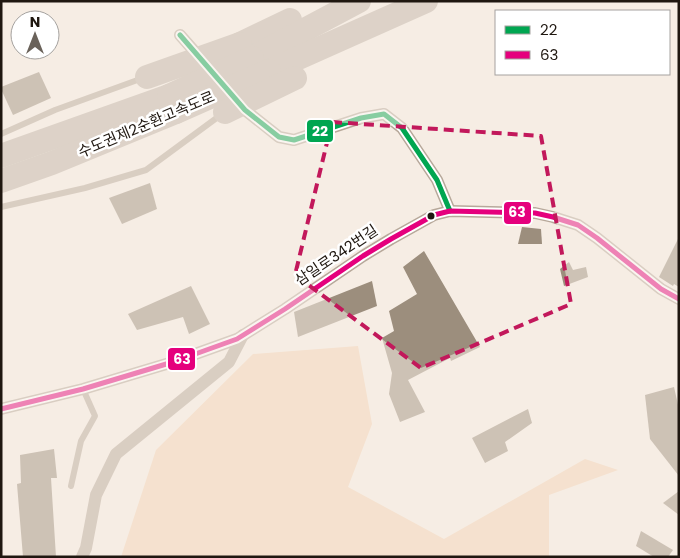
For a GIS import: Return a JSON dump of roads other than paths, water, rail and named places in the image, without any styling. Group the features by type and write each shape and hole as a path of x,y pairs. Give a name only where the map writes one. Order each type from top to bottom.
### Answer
{"highway":[{"path":"147,77 254,57 331,1"},
{"name":"수도권제2순환고속도로","path":"1,181 52,163 173,104 254,57 359,1"},
{"name":"수도권제2순환고속도로","path":"254,57 426,1"},
{"path":"225,112 294,78 439,1"},
{"name":"수도권제2순환고속도로","path":"1,156 173,104"}],"street":[{"path":"180,35 245,110 279,136 294,140 361,118 384,114 402,128 437,180 450,211"},
{"name":"삼일로342번길","path":"1,409 82,389 172,362 237,339 391,239 434,215 450,211 535,213 578,225 661,289 679,299"},
{"path":"82,557 86,548 96,495 116,454 229,362 243,335"}],"lane":[{"path":"1,134 55,110 147,77"},
{"path":"1,207 84,188 146,170 225,112"},
{"path":"71,486 81,442 95,416 82,389"}]}
